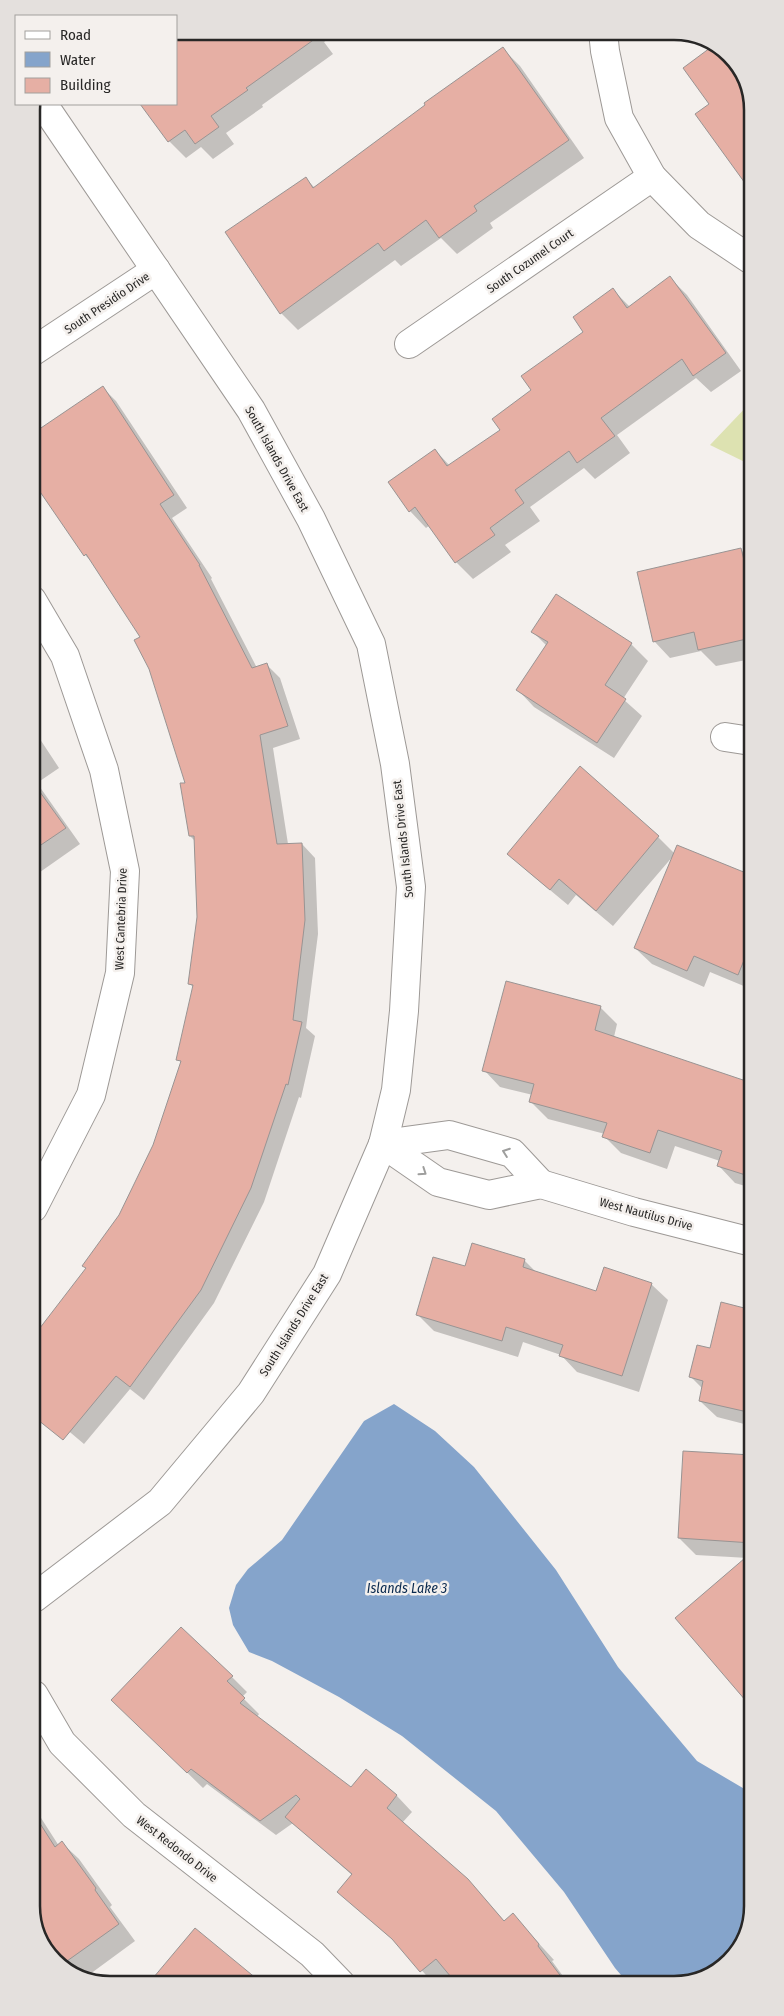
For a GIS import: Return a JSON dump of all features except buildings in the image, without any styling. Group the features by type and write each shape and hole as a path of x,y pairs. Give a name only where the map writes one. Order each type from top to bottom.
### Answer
{"street":[{"path":"604,40 619,118 652,177 699,225 744,254"},
{"name":"South Islands Drive East","path":"40,1593 160,1502 251,1393 327,1274 383,1144 396,1090 404,1011 411,887 395,764 371,644 311,519 251,410 43,105"},
{"name":"South Cozumel Court","path":"409,344 652,177"},
{"name":"South Presidio Drive","path":"40,347 156,270"},
{"name":"West Cantebria Drive","path":"40,614 65,656 104,770 126,872 120,973 91,1095 40,1194"},
{"path":"383,1144 449,1135 512,1153 541,1184"},
{"name":"West Nautilus Drive","path":"383,1144 438,1182 489,1195 541,1184 634,1212 744,1240"},
{"name":"West Redondo Drive","path":"40,1705 62,1743 134,1816 312,1954 333,1976"}],"green space":[{"path":"744,409 744,462 710,445"}],"water":[{"name":"Islands Lake 3","path":"394,1404 435,1431 474,1467 556,1570 618,1667 697,1761 744,1789 743,1919 735,1941 713,1964 692,1974 622,1976 564,1892 496,1811 402,1736 339,1697 272,1661 249,1652 233,1625 229,1608 236,1585 248,1569 282,1540 364,1421"}]}
